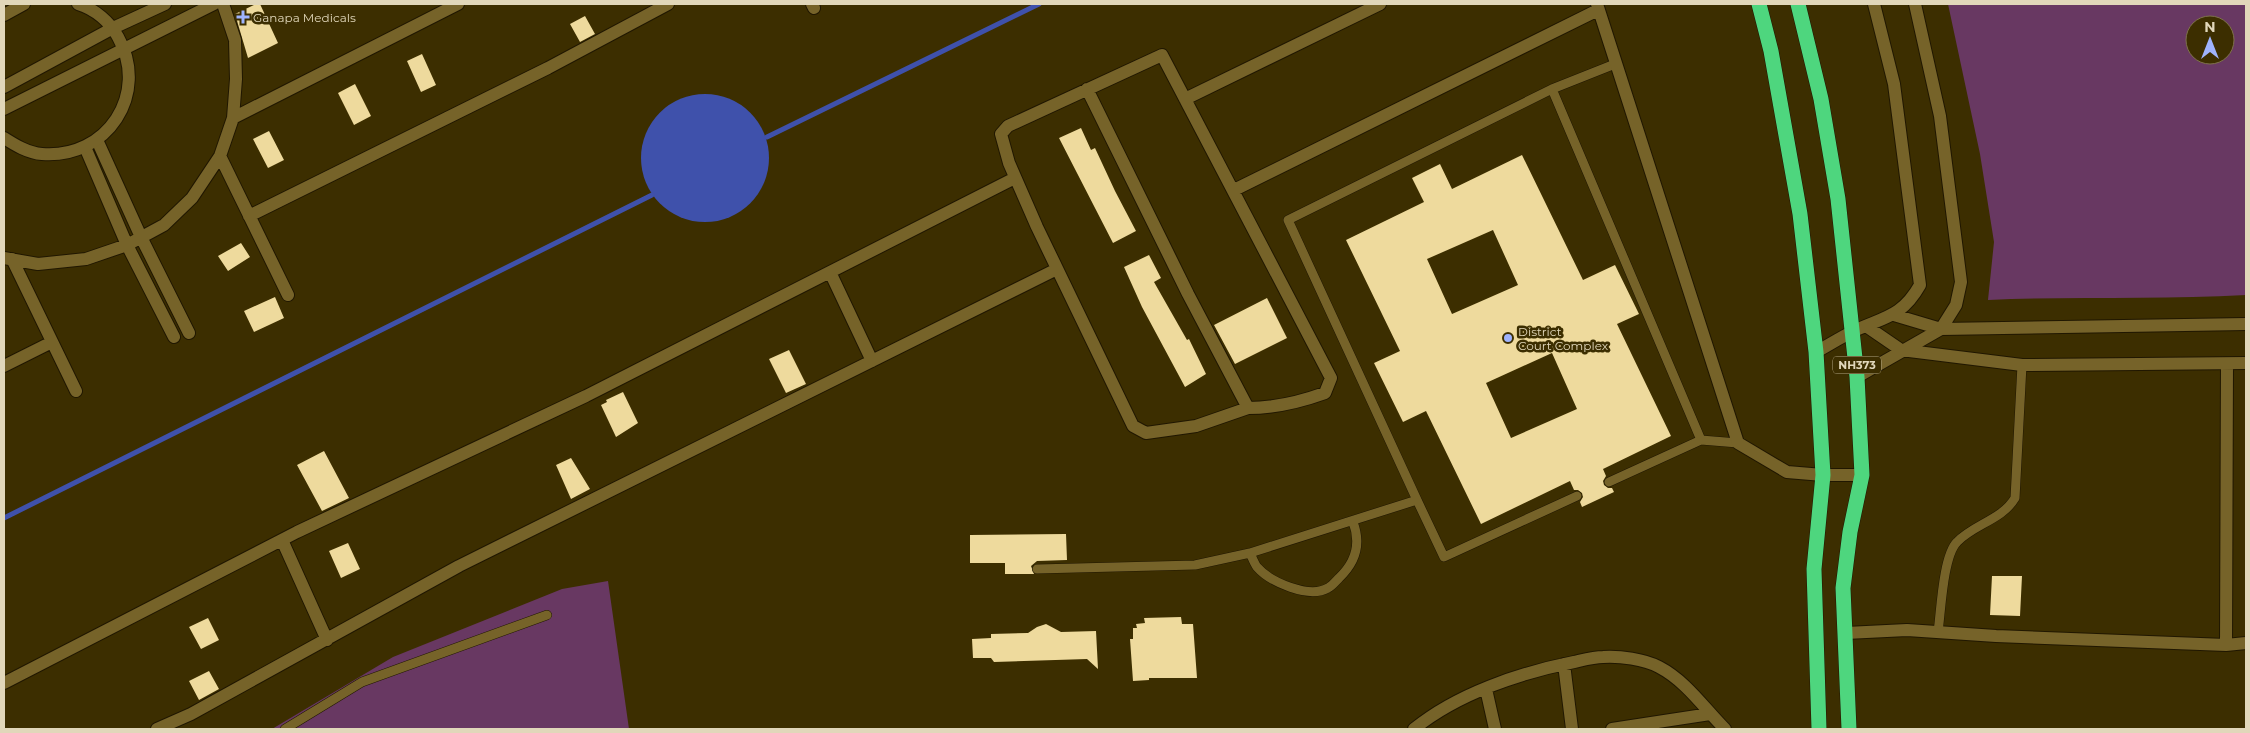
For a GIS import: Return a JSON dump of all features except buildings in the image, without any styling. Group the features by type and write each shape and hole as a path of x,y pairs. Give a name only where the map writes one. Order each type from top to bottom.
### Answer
{"highway":[{"name":"NH373","path":"1759,4 1771,51 1800,214 1816,352 1823,475 1814,568 1819,729"},
{"name":"NH373","path":"1798,4 1821,99 1860,329 1858,377 1862,475 1850,532 1843,588 1849,729"}],"street":[{"path":"4,138 19,148 41,154 64,154 85,147 97,140 115,122 127,100 130,74 125,49 113,28 99,14 78,4"},
{"path":"4,87 113,28 165,4"},
{"path":"4,109 214,4"},
{"path":"8,259 38,264 86,258 127,245 164,225 192,198 220,156 233,118 236,79 235,40 223,4"},
{"path":"233,118 458,4"},
{"path":"249,216 548,68 668,4"},
{"path":"1185,99 1380,4"},
{"path":"1816,352 1860,329 1894,315 1912,299 1920,285 1894,84 1874,4"},
{"path":"1858,377 1901,350 1941,329 1956,305 1961,282 1940,116 1915,4"},
{"path":"1234,190 1597,7 1738,443 1787,472 1823,475 1862,475"},
{"path":"1162,55 1331,378 1325,393 1306,400 1266,408 1248,408 1196,426 1146,433 1133,426 1015,178 1001,134 1008,126 1087,90 1162,55"},
{"path":"1087,90 1188,294 1248,408"},
{"path":"97,140 141,237 189,333"},
{"path":"85,147 127,245 174,337"},
{"path":"220,156 288,295"},
{"path":"4,683 282,540 586,396 1015,178"},
{"path":"8,259 76,391"},
{"path":"157,729 191,714 458,566 1057,268"},
{"path":"830,272 872,361"},
{"path":"1894,315 1941,329 2246,324"},
{"path":"1860,329 1901,350 2022,365 2246,363"},
{"path":"4,366 52,342"},
{"path":"2226,644 2227,364"},
{"path":"282,540 327,640"},
{"path":"1846,633 1907,630 2226,644 2246,643"},
{"path":"1414,729 1458,700 1486,689 1547,668 1602,657 1626,658 1659,667 1689,690 1725,729"},
{"path":"1564,664 1572,729"},
{"path":"1486,689 1495,729"},
{"path":"1612,729 1710,714"}],"lane":[{"path":"1577,496 1444,557 1288,220 1552,89 1615,64"},
{"path":"1552,89 1702,440"},
{"path":"1938,632 1949,554 1957,542 2008,509 2015,498 2022,365"},
{"path":"1609,482 1702,440 1738,443"},
{"path":"1037,569 1195,565 1250,553 1353,522 1417,500"},
{"path":"1250,553 1257,566 1276,581 1302,592 1327,589 1344,573 1356,557 1358,534 1353,522"},
{"path":"285,729 362,682 548,615"}],"shaded area":[{"path":"1948,4 2246,4 2246,295 1988,300 1994,242 1980,154"},
{"path":"608,581 629,729 272,729 393,657 562,589"}],"water":[{"path":"705,94 718,95 730,99 741,104 751,112 759,122 764,133 768,145 768,171 764,183 759,194 751,204 741,212 730,217 718,221 705,222 692,221 680,217 669,212 659,204 651,194 646,183 642,171 641,158 642,145 646,133 651,122 659,112 669,104 680,99 692,95"}],"waterway":[{"path":"767,137 1039,4"},
{"path":"4,518 652,195"}],"place":[{"name":"Ganapa Medicals","path":"243,17"},
{"name":"District Court Complex","path":"1508,338"}]}
